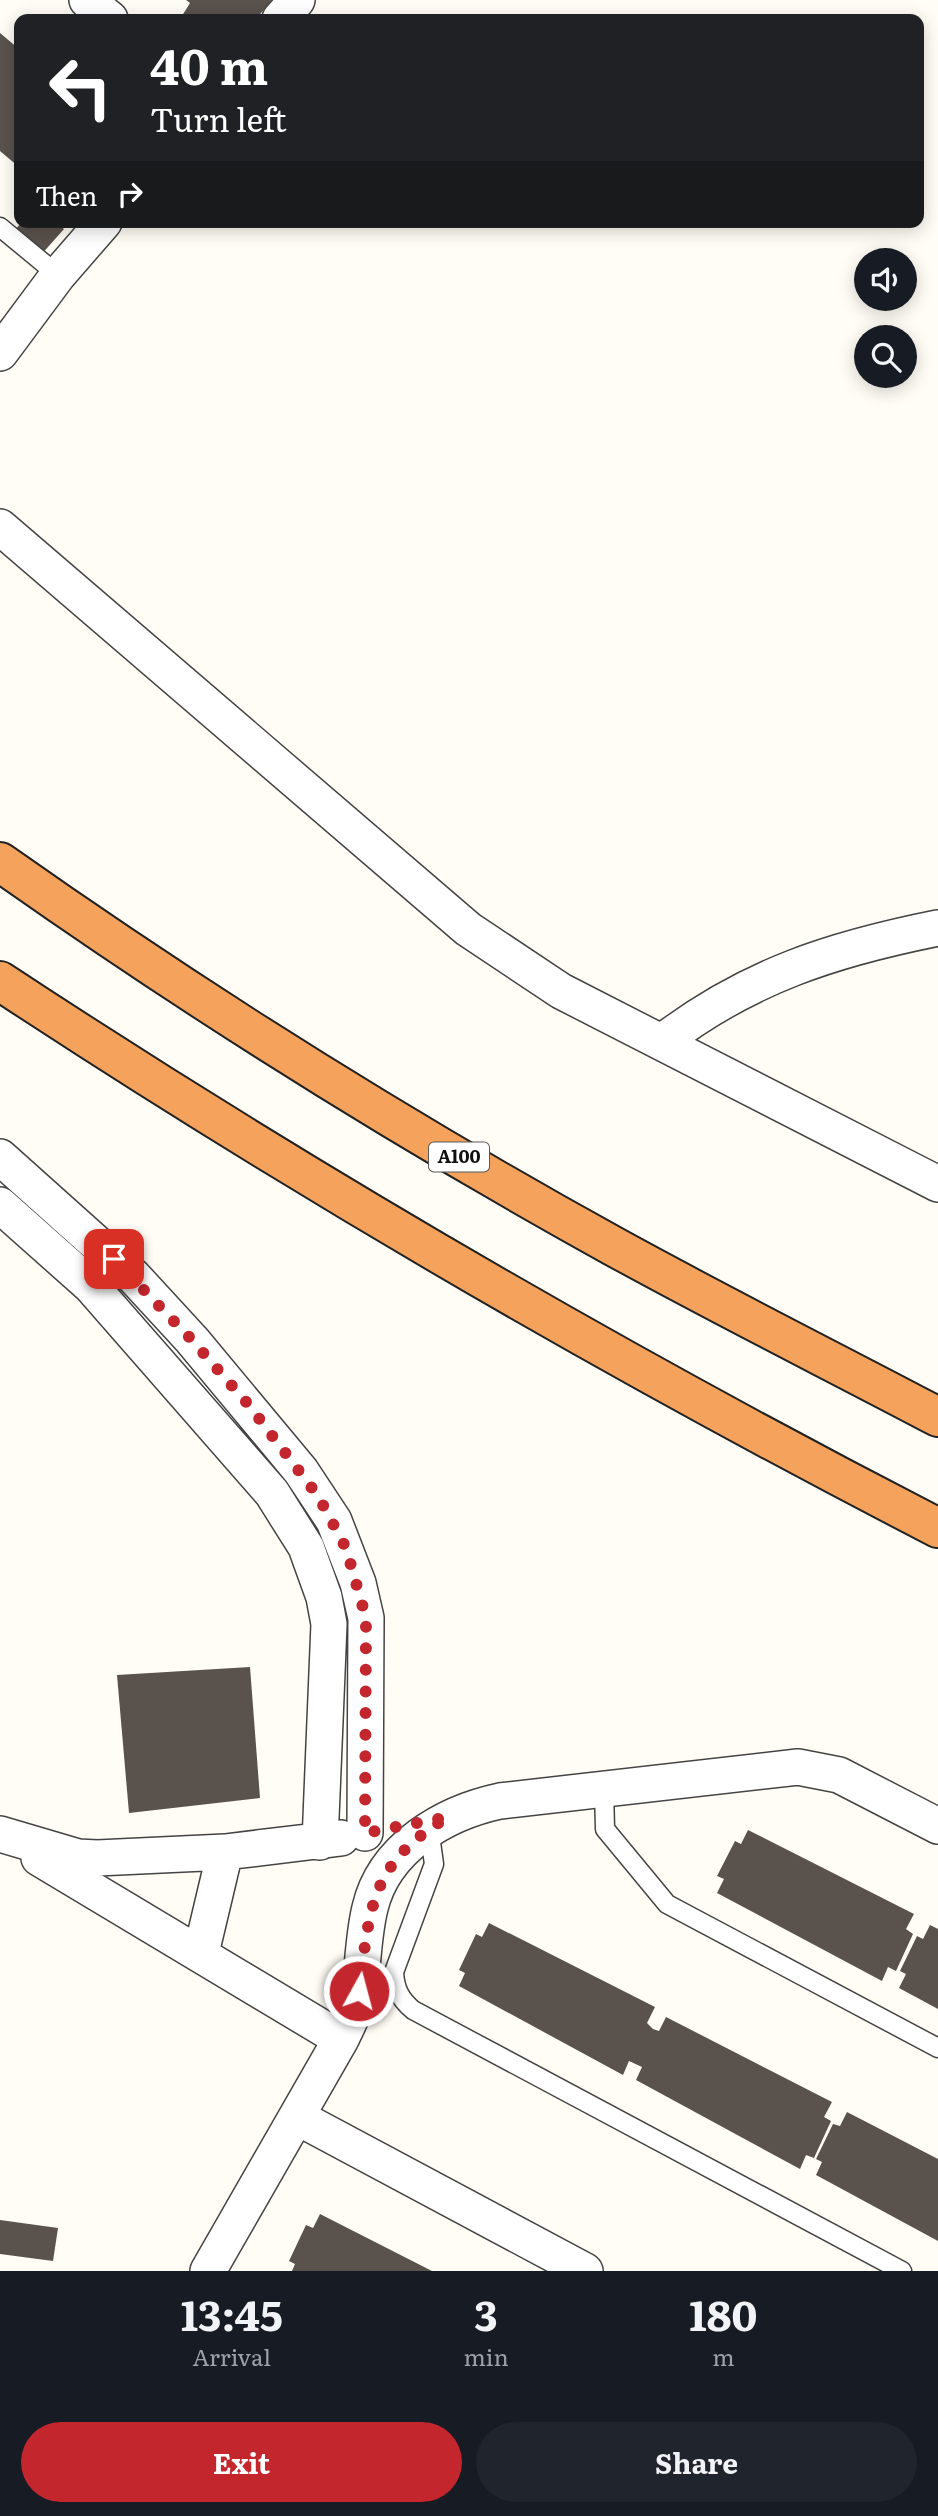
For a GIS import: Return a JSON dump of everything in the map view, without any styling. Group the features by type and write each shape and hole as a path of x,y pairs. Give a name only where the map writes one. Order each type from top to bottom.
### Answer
{"highway":[{"name":"A100","path":"0,862 70,912 478,1168 613,1246 938,1417"},
{"path":"0,981 156,1084 489,1284 938,1528"}],"street":[{"path":"87,0 104,14"},
{"path":"284,14 296,0"},
{"path":"6,333 99,228"},
{"path":"0,527 468,929 561,991 938,1184"},
{"path":"662,1042 711,1007 768,977 852,947 938,928"},
{"path":"0,1157 134,1278 192,1340 301,1471 334,1521 358,1583 366,1618 365,1833"},
{"path":"0,1205 91,1286 272,1493 306,1547 324,1597 329,1624 320,1842"},
{"path":"0,1835 85,1858 225,1852 320,1842 438,1823 500,1801 798,1767 839,1775 938,1826"},
{"path":"208,2271 341,2039 355,2007 370,1906 378,1885 392,1864 438,1823"},
{"path":"0,1835 201,1952 341,2039"},
{"path":"201,1952 225,1852"},
{"path":"297,2117 585,2271"}],"lane":[{"path":"0,227 58,275"},
{"path":"604,1789 606,1829 667,1904 938,2048"},
{"path":"438,1823 434,1864 394,1972 395,1987 402,2001 425,2017 902,2271"}],"building":[{"path":"186,0 272,0 260,14 183,14 190,3"},
{"path":"0,33 14,45 14,163 0,151"},
{"path":"17,228 64,229 40,256 13,232"},
{"path":"250,1667 260,1798 129,1813 117,1675"},
{"path":"748,1830 914,1914 906,1929 913,1934 896,1971 888,1967 882,1981 717,1893 724,1879 717,1876 735,1841 741,1844"},
{"path":"489,1923 655,2007 647,2023 653,2029 659,2031 666,2017 832,2102 824,2117 831,2121 814,2158 806,2155 800,2169 636,2080 642,2067 629,2061 623,2075 459,1986 465,1973 459,1970 476,1934 482,1937"},
{"path":"930,1925 938,1929 938,2009 899,1988 906,1974 900,1971 917,1936 923,1939"},
{"path":"847,2112 938,2159 938,2241 816,2175 822,2162 816,2159 833,2124 840,2126"},
{"path":"320,2214 432,2271 292,2271 295,2264 289,2261 306,2225 313,2228"},
{"path":"0,2220 58,2228 53,2261 0,2254"}],"route":[{"path":"114,1259 192,1340 248,1404 301,1471 334,1521 346,1548 366,1618 365,1833 448,1817 429,1828 409,1845 378,1885 370,1906 359,1991"}]}
